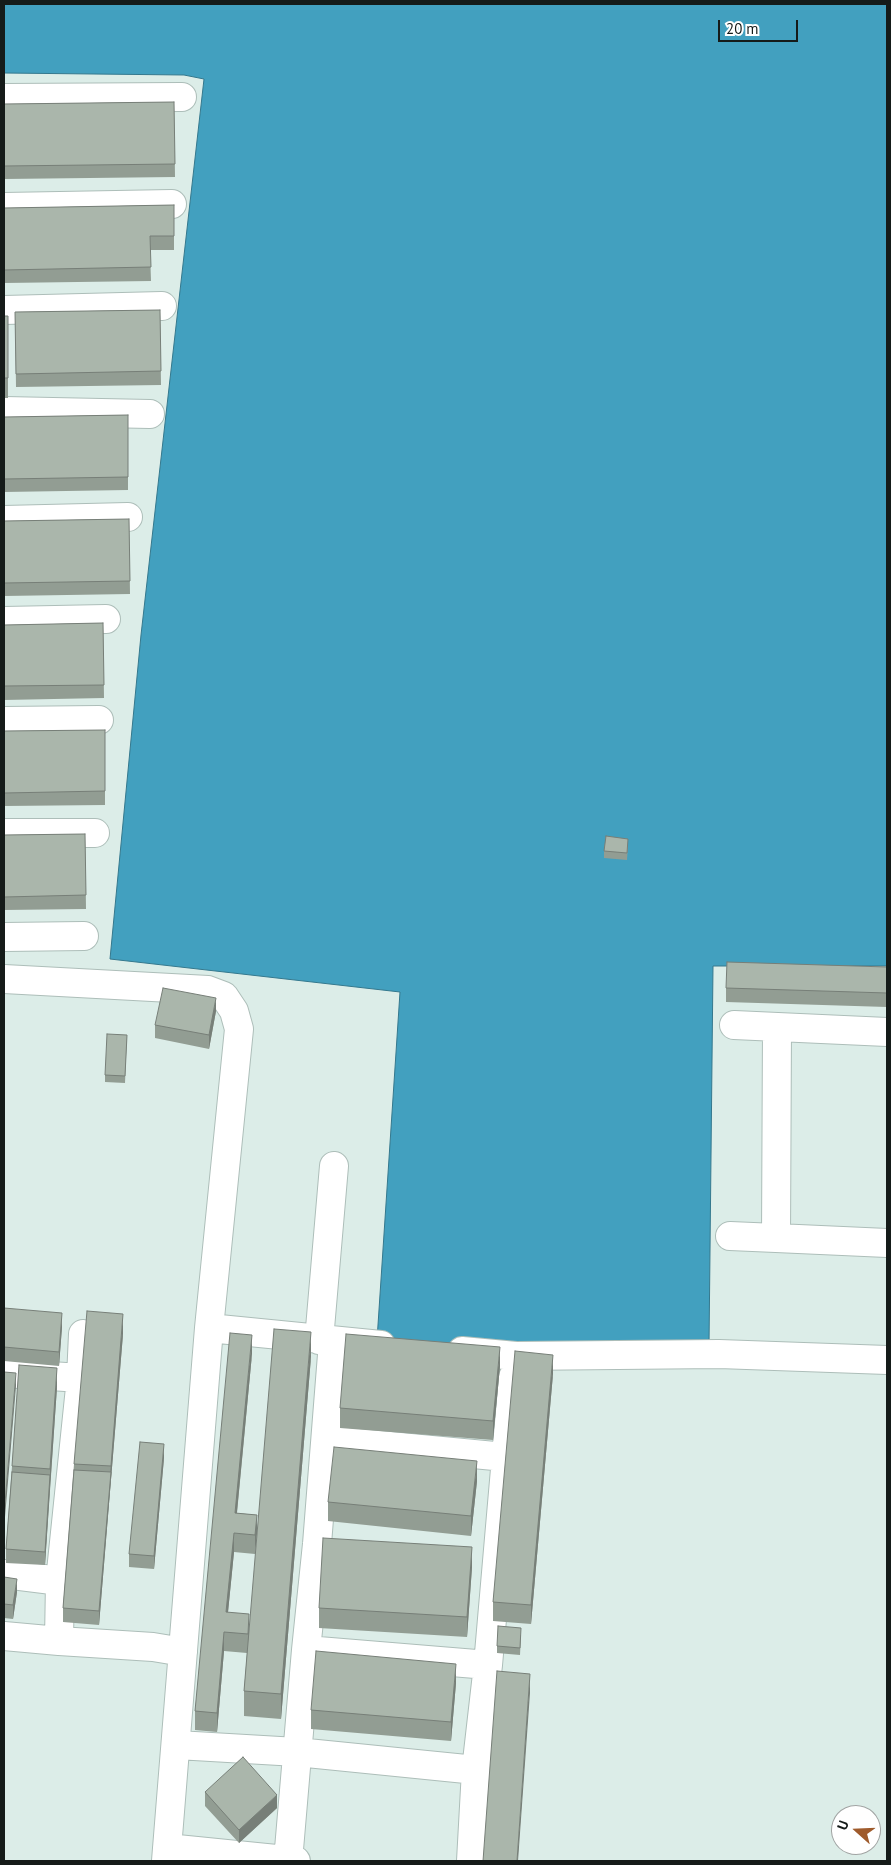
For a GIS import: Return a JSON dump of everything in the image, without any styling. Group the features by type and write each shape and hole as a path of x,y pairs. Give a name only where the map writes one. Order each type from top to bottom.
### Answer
{"street":[{"path":"4,98 182,97"},
{"path":"4,208 172,204"},
{"path":"4,310 162,306"},
{"path":"4,411 150,414"},
{"path":"4,520 128,517"},
{"path":"4,621 106,619"},
{"path":"4,721 99,720"},
{"path":"4,833 95,833"},
{"path":"4,937 84,936"},
{"path":"4,978 208,990 224,996 230,1004 239,1029 209,1328 167,1855 296,1861"},
{"path":"734,1025 887,1032"},
{"path":"776,1238 777,1027"},
{"path":"288,1861 306,1650 327,1544 326,1341 334,1166"},
{"path":"730,1236 887,1243"},
{"path":"209,1328 410,1348"},
{"path":"59,1641 60,1581 81,1378 83,1334"},
{"path":"439,1350 516,1356 719,1354 887,1360"},
{"path":"471,1861 476,1770 488,1665 486,1559 505,1457 516,1356"},
{"path":"4,1373 81,1378"},
{"path":"326,1440 505,1457"},
{"path":"4,1574 60,1581"},
{"path":"4,1636 153,1647 183,1652"},
{"path":"306,1650 488,1665"},
{"path":"177,1744 297,1752 476,1770"}],"water":[{"path":"4,4 887,4 887,966 713,966 709,1345 537,1349 377,1340 400,992 110,959 141,635 204,79 184,75 4,73"}],"building":[{"path":"174,102 175,164 4,166 4,104"},
{"path":"174,205 174,236 150,236 151,267 4,270 4,208"},
{"path":"160,310 161,371 16,374 15,312"},
{"path":"4,316 8,316 8,378 4,378"},
{"path":"128,415 128,477 4,479 4,417"},
{"path":"129,519 130,581 4,583 4,521"},
{"path":"103,623 104,685 4,686 4,625"},
{"path":"105,730 105,791 4,793 4,731"},
{"path":"85,834 86,895 4,897 4,835"},
{"path":"606,836 628,839 627,853 604,851"},
{"path":"727,962 887,967 887,993 726,988"},
{"path":"163,988 216,998 209,1035 155,1025"},
{"path":"107,1034 127,1035 125,1076 105,1075"},
{"path":"4,1308 62,1313 59,1352 4,1347"},
{"path":"87,1311 123,1314 111,1466 74,1464"},
{"path":"274,1329 311,1332 281,1694 244,1691"},
{"path":"230,1333 252,1335 235,1513 257,1515 255,1535 234,1533 226,1612 249,1614 248,1634 224,1632 217,1713 195,1711"},
{"path":"346,1334 500,1347 493,1421 340,1408"},
{"path":"515,1351 553,1355 531,1605 493,1602"},
{"path":"19,1365 57,1368 50,1469 12,1466"},
{"path":"4,1372 16,1373 4,1515"},
{"path":"140,1442 164,1444 154,1556 129,1554"},
{"path":"334,1447 477,1461 471,1516 328,1502"},
{"path":"74,1470 111,1472 99,1611 63,1608"},
{"path":"12,1472 50,1475 45,1552 6,1549"},
{"path":"323,1538 472,1547 467,1617 319,1608"},
{"path":"4,1577 17,1579 13,1605 4,1604"},
{"path":"498,1626 521,1628 520,1648 497,1646"},
{"path":"316,1651 456,1664 451,1722 311,1710"},
{"path":"497,1671 530,1674 517,1861 483,1861"},
{"path":"243,1757 277,1795 239,1830 205,1792"}]}
